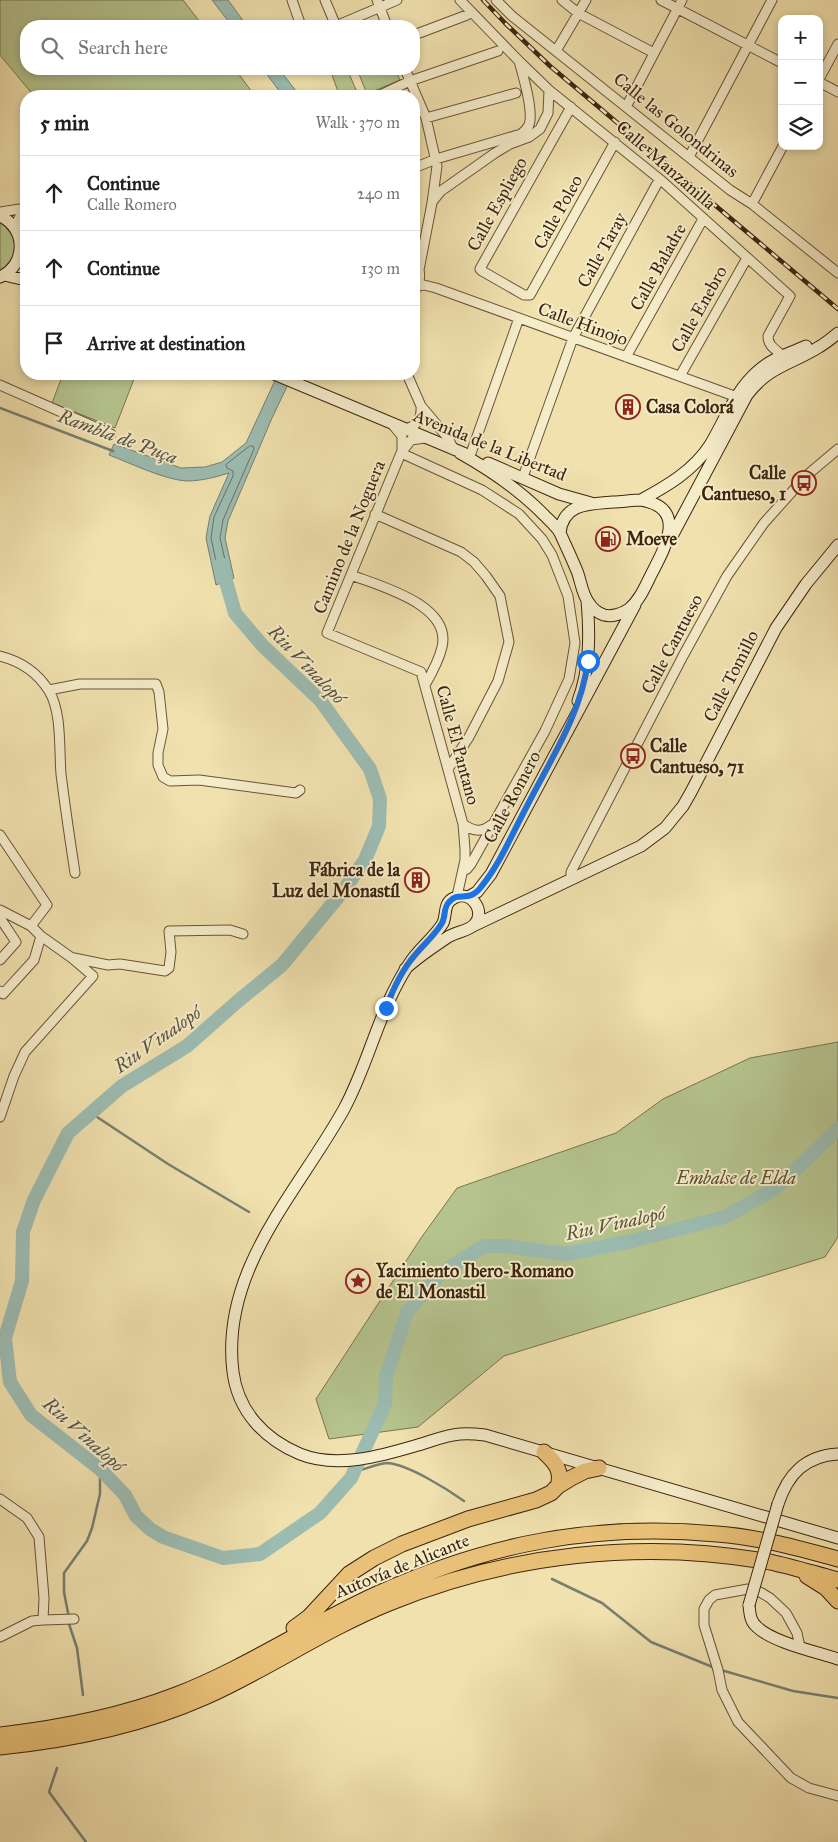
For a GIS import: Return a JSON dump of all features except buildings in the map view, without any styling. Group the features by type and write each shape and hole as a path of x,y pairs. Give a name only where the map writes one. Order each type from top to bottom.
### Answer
{"highway":[{"path":"544,1452 558,1468 560,1474 558,1486"},
{"path":"257,1656 272,1642 308,1617 350,1574 374,1558 402,1544 468,1519 536,1500 551,1493 558,1486 585,1471 599,1468"},
{"name":"Autovía de Alicante","path":"0,1734 60,1727 130,1711 177,1695 219,1676 334,1614 416,1577 497,1549 580,1534 637,1530 719,1534 777,1543 838,1559"},
{"name":"Autovía de Alicante","path":"0,1747 46,1742 92,1733 161,1714 213,1693 388,1603 442,1583 508,1565 585,1554 639,1551 704,1554 770,1562 838,1580"},
{"path":"795,1569 826,1588 838,1601"}],"main road":[{"path":"0,216 10,222 20,238"},
{"path":"2,276 12,270 20,255"},
{"path":"2,276 20,279"},
{"path":"462,453 515,488 535,505 560,533 577,572 587,602 598,612 609,615 622,612 638,599 667,545 719,438 737,396 760,369 782,356 815,342 836,329"},
{"path":"641,500 664,488 683,474 703,455 719,438 756,383 778,367 820,347 836,329"},
{"name":"Avenida de la Libertad","path":"288,380 523,477 559,494 593,503"},
{"path":"560,533 562,522 569,513 580,506 593,503 641,500 655,504 666,514 670,529 667,545"},
{"name":"Calle Tomillo","path":"474,926 640,846 665,828 691,792 776,628 806,584 838,545"},
{"name":"Calle Romero","path":"564,737 638,599"},
{"name":"Calle Romero","path":"478,908 491,874 564,737 581,694 586,673 589,636 587,602"},
{"name":"Calle Romero","path":"463,897 477,892 491,874"},
{"path":"405,969 428,950 461,930 474,926 479,916 478,908 474,901 463,897 452,898 446,906 445,917 438,929 405,969 390,996 359,1078 344,1109 270,1226 257,1250 241,1291 233,1324 232,1363 234,1381 244,1408 252,1420 269,1436 300,1454 316,1459 343,1462 400,1450 446,1436 485,1435 838,1538"},
{"name":"Calle Tomillo","path":"478,908 493,912 504,910"},
{"path":"445,917 449,925 461,930"},
{"path":"838,1454 820,1457 803,1465 788,1482 778,1504 749,1605 750,1615 756,1627 772,1636 800,1647 838,1659"}],"street":[{"path":"292,0 299,20"},
{"path":"325,0 333,20"},
{"path":"347,20 378,3 397,0"},
{"name":"Calle Manzanilla","path":"460,0 549,90 660,180 790,296 768,336 770,345 782,356"},
{"name":"Calle las Golondrinas","path":"496,0 512,16 730,190 752,204 838,273"},
{"path":"562,0 578,13 654,53"},
{"path":"556,51 586,0"},
{"path":"661,0 679,4 778,61"},
{"path":"689,157 772,0"},
{"path":"378,3 385,20"},
{"path":"626,107 679,4"},
{"path":"420,33 467,15"},
{"path":"823,72 838,44"},
{"path":"392,90 498,51"},
{"name":"Calle Manzanilla","path":"436,159 521,134 527,129 530,121 527,90 519,61"},
{"path":"407,75 414,90"},
{"path":"823,83 838,92"},
{"path":"432,203 441,191 504,147 529,137 540,129 548,113 549,90"},
{"path":"426,118 516,93"},
{"path":"420,104 426,118 436,159 436,174 424,243 420,281"},
{"name":"Calle Espliego","path":"528,296 524,296 480,269 571,107"},
{"name":"Calle Poleo","path":"528,296 615,142"},
{"path":"752,204 781,150"},
{"path":"420,166 436,159"},
{"path":"436,174 440,181 448,186"},
{"name":"Calle Taray","path":"523,477 573,338 660,180"},
{"path":"0,212 20,210"},
{"path":"16,229 20,217"},
{"name":"Calle Baladre","path":"626,357 703,218"},
{"path":"420,247 424,243"},
{"name":"Calle Enebro","path":"680,376 747,258"},
{"name":"Calle Hinojo","path":"420,288 424,285 436,288 737,396"},
{"path":"410,380 421,406 462,453 519,318"},
{"path":"0,385 111,434"},
{"path":"405,429 415,425 421,418 421,406"},
{"path":"392,424 402,436 401,452"},
{"path":"401,452 412,440 427,438"},
{"name":"Calle Cantueso","path":"571,879 571,872 682,656 727,576 764,524 806,476 838,449"},
{"path":"401,452 482,490 519,514 542,539 552,555 568,596 575,643 569,679 545,732 471,864 467,870 463,871"},
{"name":"Camino de la Noguera","path":"328,633 401,452"},
{"path":"376,514 461,552 474,562 500,596 509,642 498,681 469,737 448,769"},
{"path":"351,575 402,595 427,608 440,625 443,645 433,672 425,685"},
{"name":"Calle El Pantano","path":"328,633 421,672 463,824 465,849 463,897"},
{"path":"0,656 16,660 34,673 49,690 54,703 60,732 63,788 75,873"},
{"path":"49,690 80,684 156,684 159,692 163,729 158,753 158,765 163,778 170,781 199,780 296,793 300,790"},
{"path":"463,824 472,830 484,830 493,824"},
{"path":"0,835 47,905 31,926"},
{"path":"0,910 31,926 41,936 93,976 26,1052 14,1076 0,1117"},
{"path":"0,918 16,942 0,960"},
{"path":"72,958 108,966 120,964 165,971 169,968 171,952 170,931 230,930 244,934"},
{"path":"1,992 34,960 41,936"},
{"path":"0,1499 27,1518 39,1537 44,1598 43,1620"},
{"path":"800,1647 800,1639 786,1613 770,1598 760,1592 748,1589 715,1595 704,1608 704,1625 722,1690 738,1722 791,1778 809,1788 838,1796"},
{"path":"0,1637 32,1621 74,1619"}],"green space":[{"path":"0,0 183,0 198,20 20,20 20,75 239,75 251,90 29,90 0,55"},
{"path":"332,75 350,75 356,90 338,90"},
{"path":"359,75 398,75 400,80 376,90 365,90"},
{"path":"0,222 12,235 15,253 10,264 0,271"},
{"path":"61,380 134,380 115,428 52,403"},
{"name":"Embalse de Elda","path":"838,1042 838,1237 825,1257 504,1356 418,1427 329,1439 316,1399 421,1238 457,1188 616,1133 663,1099 750,1058"}],"water":[{"path":"212,0 228,0 243,20 227,20"},
{"path":"267,75 284,75 295,90 279,90"},
{"path":"275,380 290,380 228,521 225,538 234,578 216,585 206,538 210,516 229,473 198,480 178,480 109,455 114,444 181,468 205,467 222,462 246,443"}],"waterway":[{"name":"Rambla de Puça","path":"0,408 113,451"},
{"name":"Riu Vinalopó","path":"221,564 235,613 262,645 320,700 370,769 380,799 379,826 365,860 343,891 282,965 187,1046 122,1086 68,1133 34,1200 23,1232 22,1281 5,1338 10,1382 31,1415 100,1469 125,1495 136,1516 150,1529 163,1537 223,1558 260,1554 320,1513 351,1478 385,1404 386,1377 407,1312 440,1274 484,1246 504,1246 565,1254 628,1242 725,1217 776,1188 838,1129"},
{"path":"91,1113 168,1164 249,1212"},
{"path":"354,1472 384,1463 397,1465 428,1478 464,1501"},
{"path":"68,1613 64,1592 64,1573 87,1541 92,1528 100,1494 100,1469"},
{"path":"552,1579 602,1603 651,1642 715,1668"},
{"path":"69,1624 77,1648 83,1695"},
{"path":"721,1670 793,1691 838,1698"},
{"path":"57,1768 49,1792 86,1842"}],"railway":[{"path":"483,0 550,66 838,309"}],"place":[{"name":"Casa Colorá","path":"628,407"},
{"name":"Calle Cantueso, 1","path":"804,483"},
{"name":"Moeve","path":"608,539"},
{"name":"Calle Cantueso, 71","path":"633,756"},
{"name":"Fábrica de la Luz del Monastíl","path":"417,880"},
{"name":"Yacimiento Ibero-Romano de El Monastil","path":"358,1281"}],"route":[{"path":"386,1008 396,984 411,960 433,936 443,921 445,917 444,911 448,902 457,896 468,897 474,895 491,874 564,737 584,686 588,661"}]}
